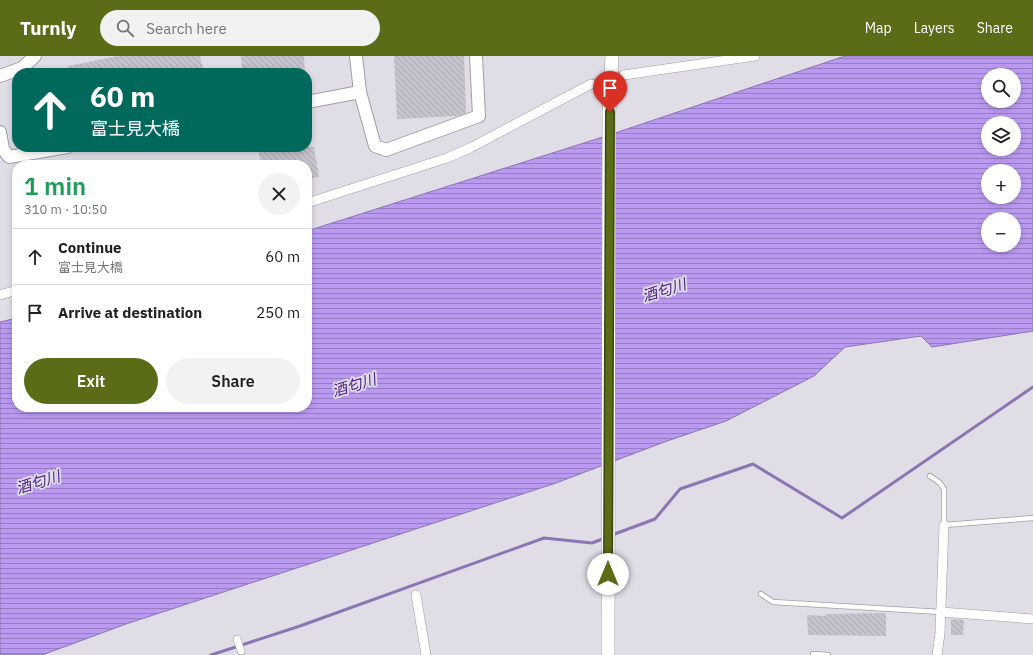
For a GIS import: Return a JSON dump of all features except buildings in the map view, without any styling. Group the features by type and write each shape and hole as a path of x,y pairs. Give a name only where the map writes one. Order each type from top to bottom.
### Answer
{"main road":[{"path":"607,56 610,112"},
{"path":"608,655 610,112 612,56"}],"street":[{"path":"22,68 35,56"},
{"path":"356,56 360,92 376,146 386,150 479,116 476,56"},
{"path":"624,75 755,56"},
{"path":"0,76 12,72"},
{"path":"312,201 447,158 470,148 590,84"},
{"path":"312,101 360,92"},
{"path":"0,132 3,149 10,157 38,152"},
{"path":"0,295 12,291"},
{"path":"937,655 940,633 944,525"},
{"path":"416,595 426,655"},
{"path":"941,612 1033,619"},
{"path":"237,639 241,651"}],"lane":[{"path":"930,476 940,483 944,489 944,525 1033,518"},
{"path":"761,594 773,602 941,612"},
{"path":"813,654 828,655"}],"water":[{"name":"酒匂川","path":"845,56 1033,56 1033,331 932,347 921,336 845,347 814,376 726,421 667,441 556,483 126,624 42,655 0,655 0,322 12,319 12,412 312,412 312,229 609,135"}],"waterway":[{"path":"612,535 655,519 680,489 753,464 842,518 1033,387"},
{"path":"211,655 300,626 544,538 592,543 605,538"}],"tunnel":[{"path":"591,84 624,75"}],"route":[{"path":"608,574 610,112"}]}
